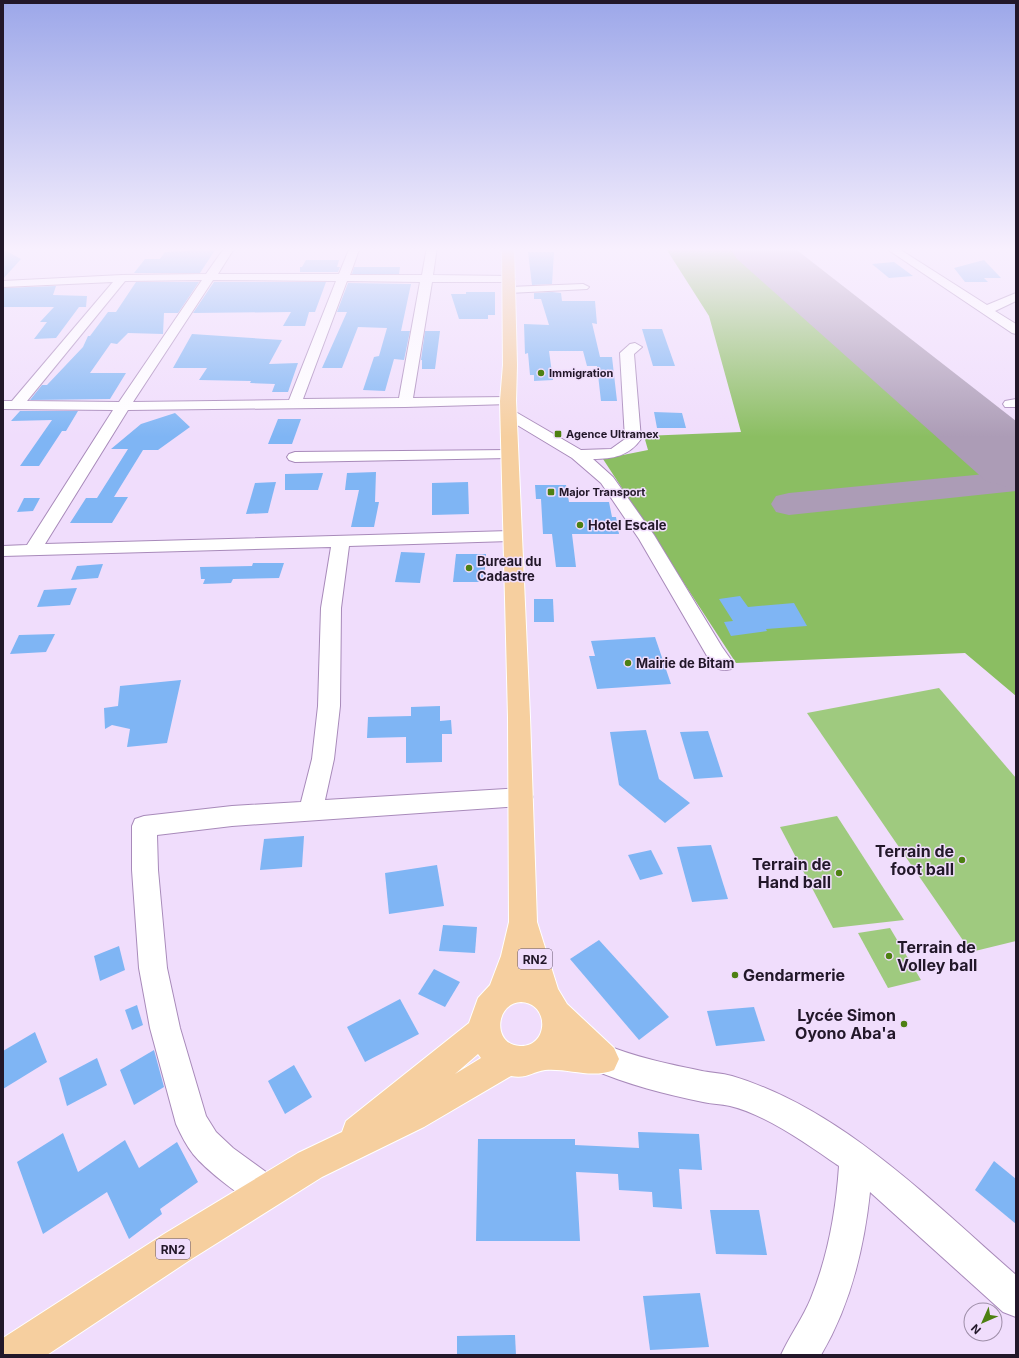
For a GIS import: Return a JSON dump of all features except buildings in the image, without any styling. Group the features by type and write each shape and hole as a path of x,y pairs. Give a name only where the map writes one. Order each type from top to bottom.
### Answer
{"highway":[{"name":"RN2","path":"502,993 512,966 523,922 521,797 508,408 510,365 509,310"},
{"name":"RN2","path":"523,922 551,1006"},
{"path":"551,1006 559,1026 557,1037 552,1047 543,1055 533,1059 521,1061 500,1055 492,1048 484,1030 484,1019 487,1009 493,1000 502,993 524,989 535,992 551,1006 603,1059"},
{"name":"RN2","path":"338,1150 484,1030"},
{"path":"543,1055 603,1059"},
{"name":"RN2","path":"12,1355 144,1268 265,1192 338,1150 375,1134 419,1111 510,1059"}],"street":[{"path":"10,404 93,310"},
{"path":"32,550 123,406 187,310"},
{"path":"294,404 330,310"},
{"path":"406,403 422,310"},
{"path":"987,310 1016,330"},
{"path":"578,455 622,451 629,446 633,438 627,353 634,347"},
{"path":"10,404 123,406 406,403 508,408 578,455 607,480 648,540 714,651 724,664"},
{"path":"295,457 510,455"},
{"path":"3,551 512,536"},
{"path":"311,810 323,759 330,706 331,608 341,542"},
{"path":"265,1192 222,1159 205,1143 192,1124 165,1028 153,968 145,870 144,826 311,810 521,797"},
{"path":"603,1059 624,1068 704,1087 731,1091 776,1109 816,1131 856,1158 1016,1299"},
{"path":"800,1355 831,1297 845,1242 855,1192 856,1158"}],"green space":[{"path":"705,310 868,310 1016,429 1016,696 965,653 736,663 603,459 648,450 644,436 741,432 709,316"},
{"name":"Terrain de foot ball","path":"939,688 1016,778 1016,941 971,952 807,713"},
{"name":"Terrain de Hand ball","path":"837,816 904,920 833,928 780,827"},
{"name":"Terrain de Volley ball","path":"890,928 921,980 888,988 858,933"}],"taxiway":[{"path":"789,504 1016,481"}],"runway":[{"path":"833,310 1016,463"}],"place":[{"name":"Immigration","path":"541,373"},
{"name":"Agence Ultramex","path":"558,434"},
{"name":"Major Transport","path":"551,492"},
{"name":"Hotel Escale","path":"580,525"},
{"name":"Bureau du Cadastre","path":"469,568"},
{"name":"Mairie de Bitam","path":"628,663"},
{"name":"Terrain de foot ball","path":"962,860"},
{"name":"Terrain de Hand ball","path":"839,873"},
{"name":"Terrain de Volley ball","path":"889,956"},
{"name":"Gendarmerie","path":"735,975"},
{"name":"Lycée Simon Oyono Aba'a","path":"904,1024"}]}
